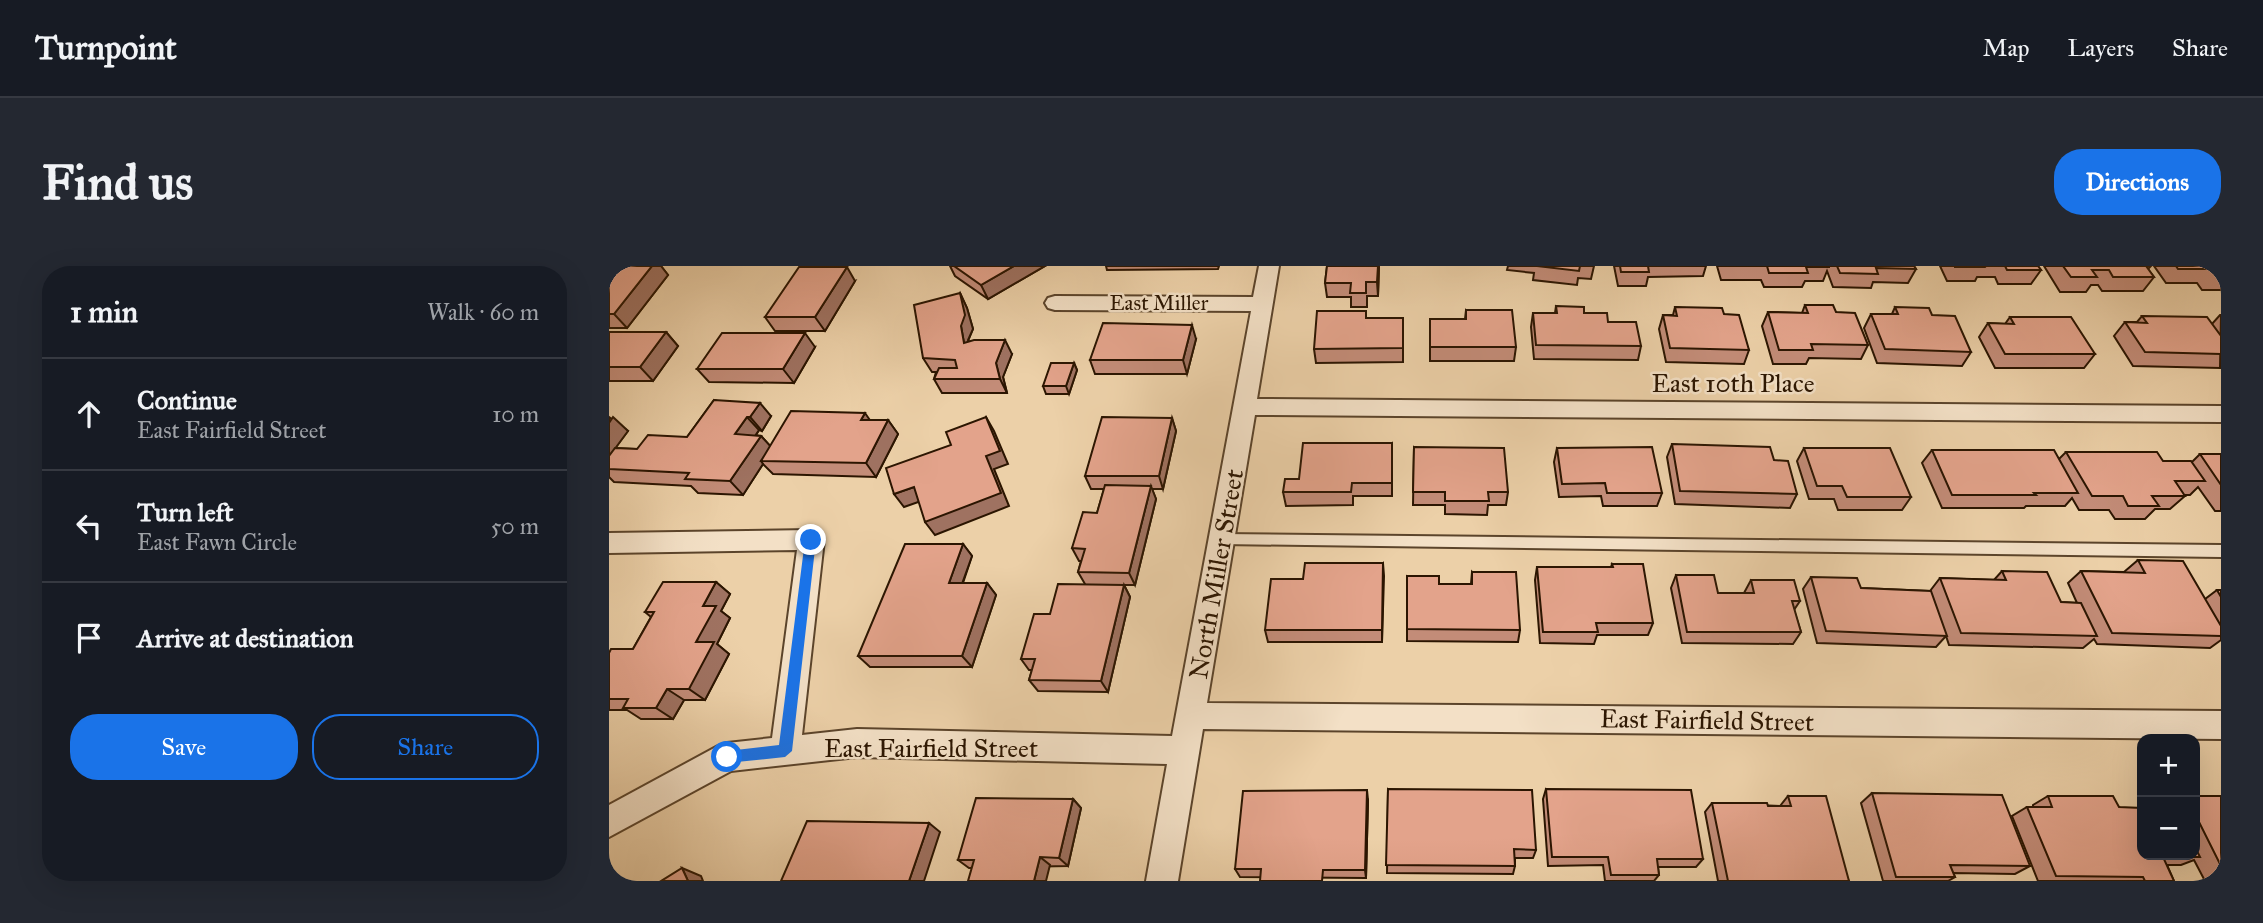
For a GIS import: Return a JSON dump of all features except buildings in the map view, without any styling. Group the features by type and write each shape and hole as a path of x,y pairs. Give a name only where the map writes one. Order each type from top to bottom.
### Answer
{"street":[{"name":"North Miller Street","path":"1162,881 1269,266"},
{"name":"East Miller","path":"1055,303 1263,304"},
{"name":"East 10th Place","path":"1245,407 2221,414"},
{"path":"609,543 811,540 785,751"},
{"name":"East Fairfield Street","path":"1192,716 2221,725"},
{"name":"East Fairfield Street","path":"609,822 727,757 857,743 1186,750"}],"lane":[{"path":"1221,540 2221,551"}],"route":[{"path":"727,757 785,751 811,540"}]}
